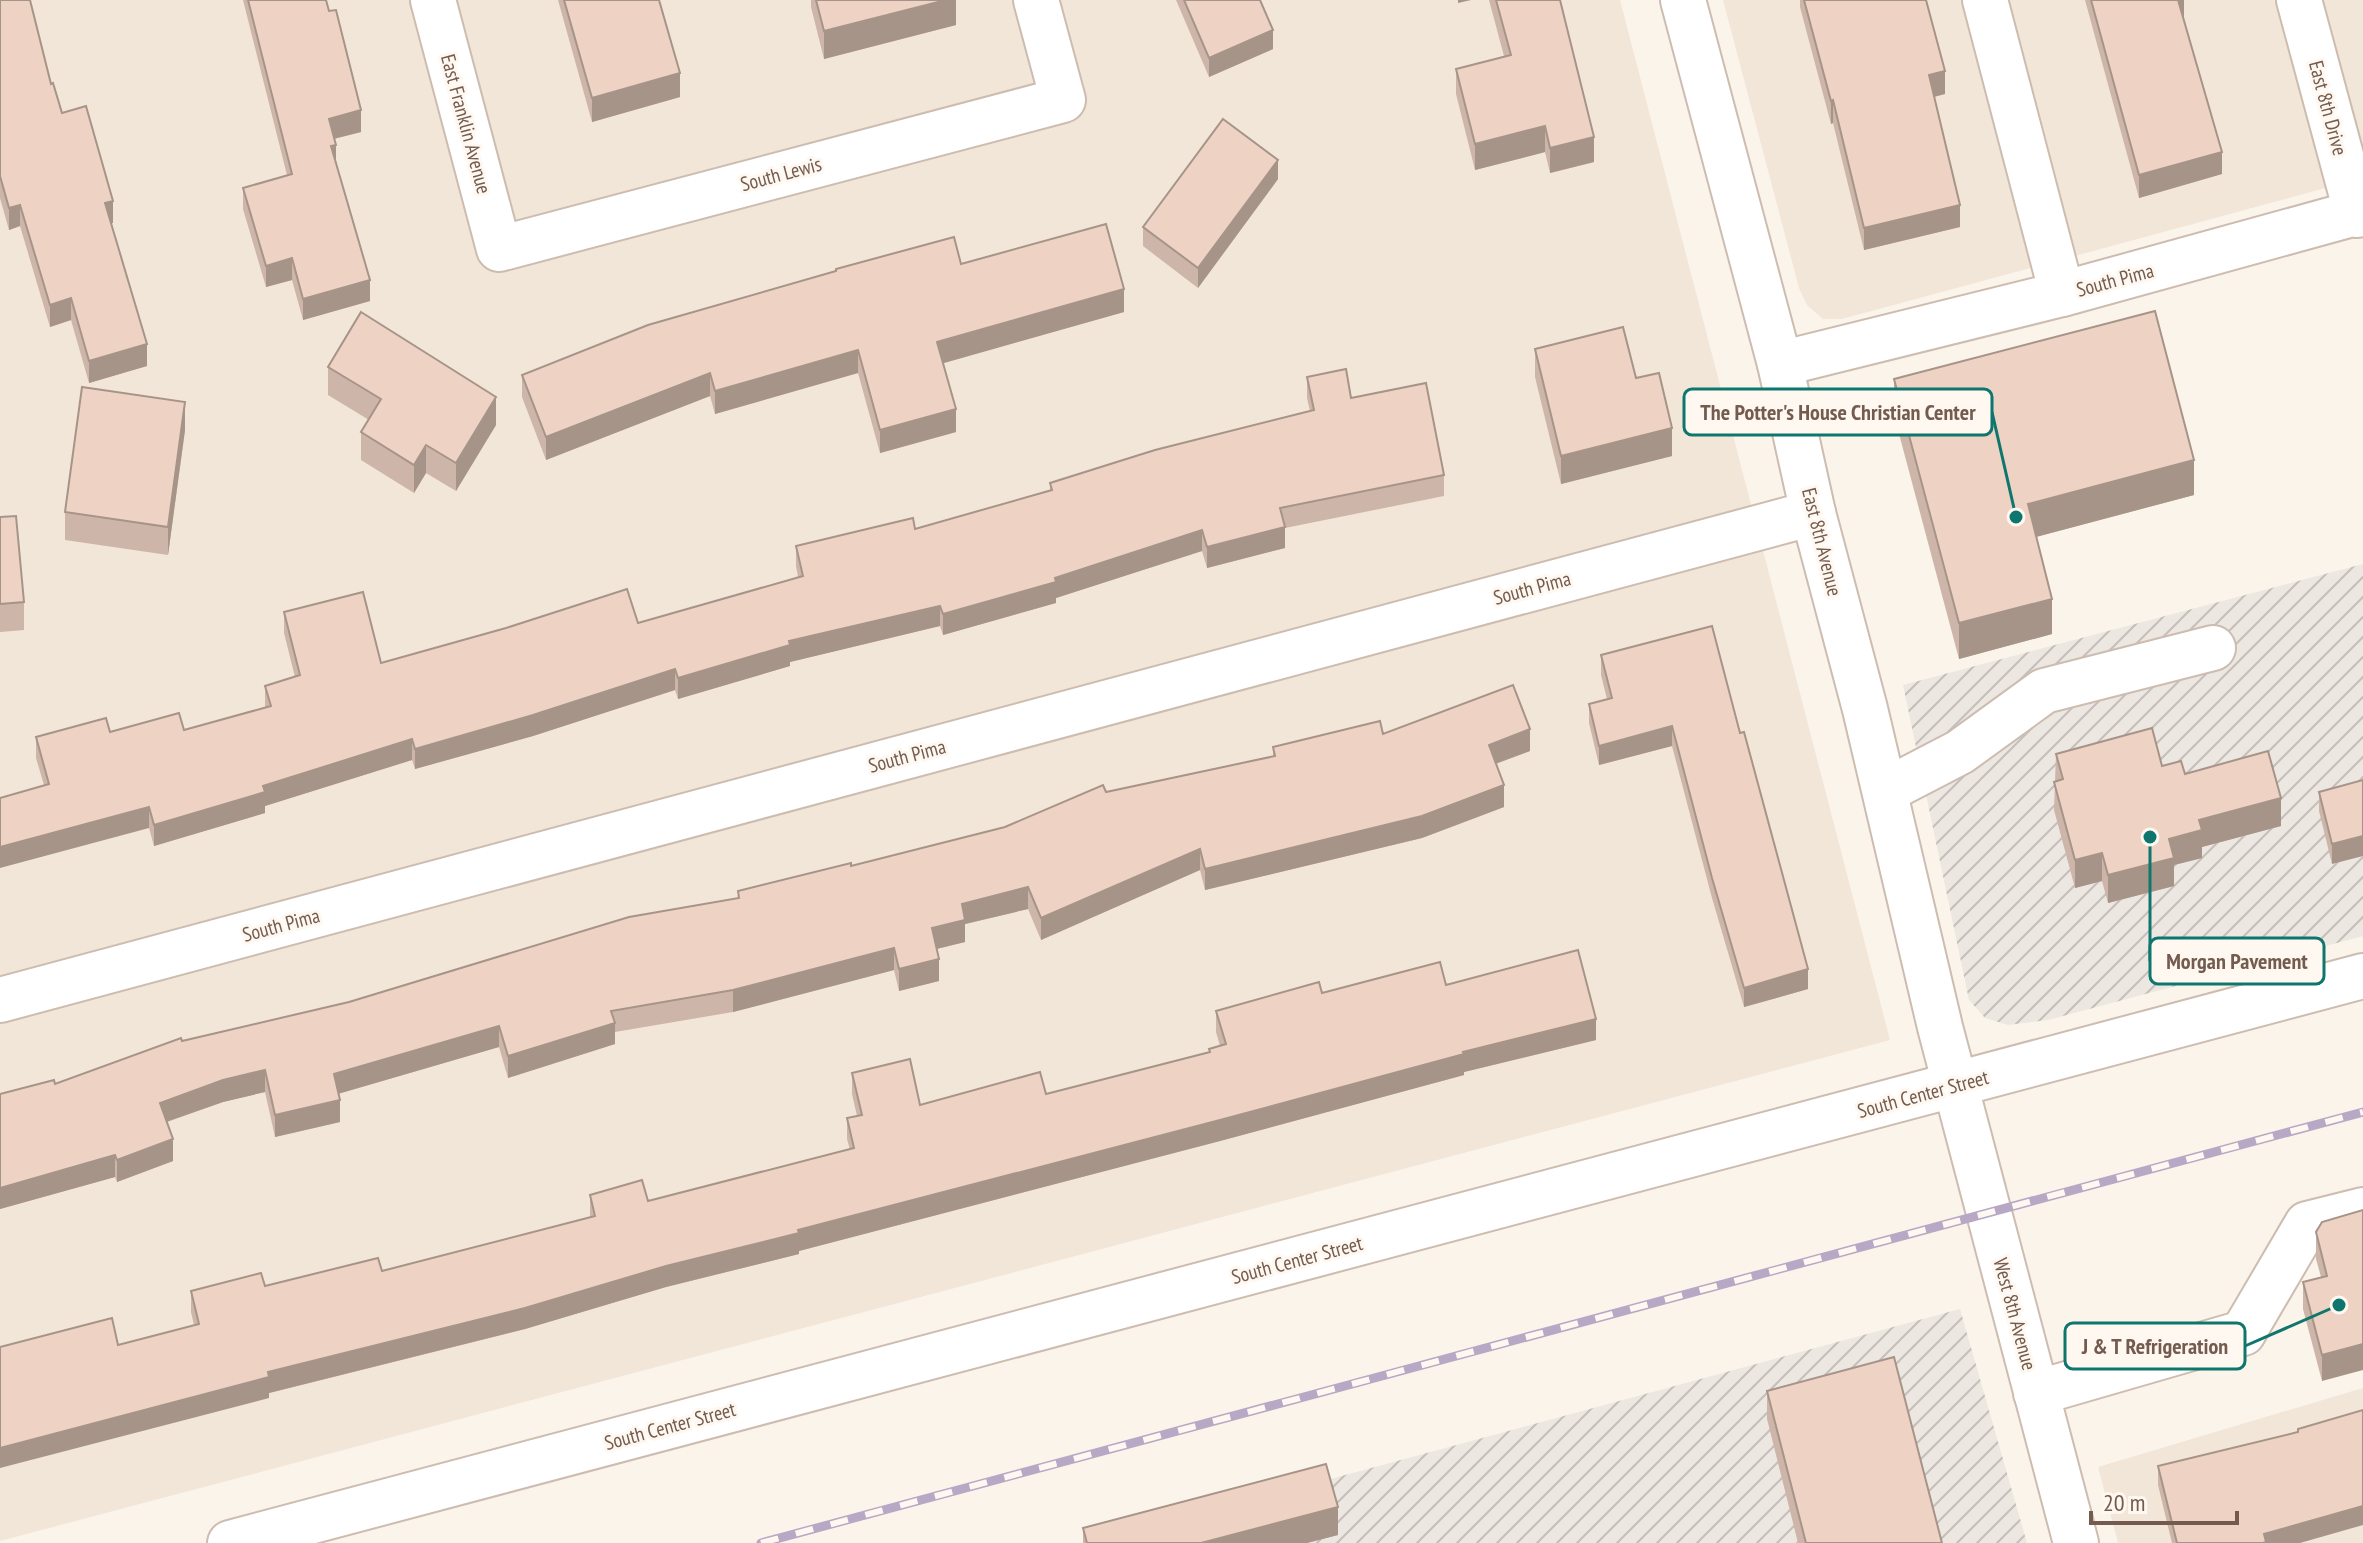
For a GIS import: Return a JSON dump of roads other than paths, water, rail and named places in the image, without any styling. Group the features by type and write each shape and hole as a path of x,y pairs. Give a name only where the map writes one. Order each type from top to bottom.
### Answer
{"street":[{"name":"East Franklin Avenue","path":"433,0 499,249"},
{"name":"South Lewis","path":"499,249 1063,100 1036,0"},
{"name":"East 8th Avenue","path":"1683,0 1780,364 1813,513 1885,791 1940,1027 1957,1084"},
{"path":"1985,0 2062,294"},
{"name":"East 8th Drive","path":"2299,0 2360,213"},
{"name":"South Pima","path":"1780,364 2062,294 2360,213"},
{"name":"South Pima","path":"0,1000 1813,513"},
{"path":"1885,791 1960,752 2044,691 2213,648"},
{"name":"South Center Street","path":"230,1543 2363,976"},
{"name":"West 8th Avenue","path":"1957,1084 2076,1543"},
{"path":"2036,1393 2243,1333 2307,1224 2363,1210"}],"railway":[{"path":"761,1543 2363,1112"}],"place":[{"name":"The Potter's House Christian Center","path":"2016,517"},
{"name":"Morgan Pavement","path":"2150,837"},
{"name":"J & T Refrigeration","path":"2339,1305"}]}
